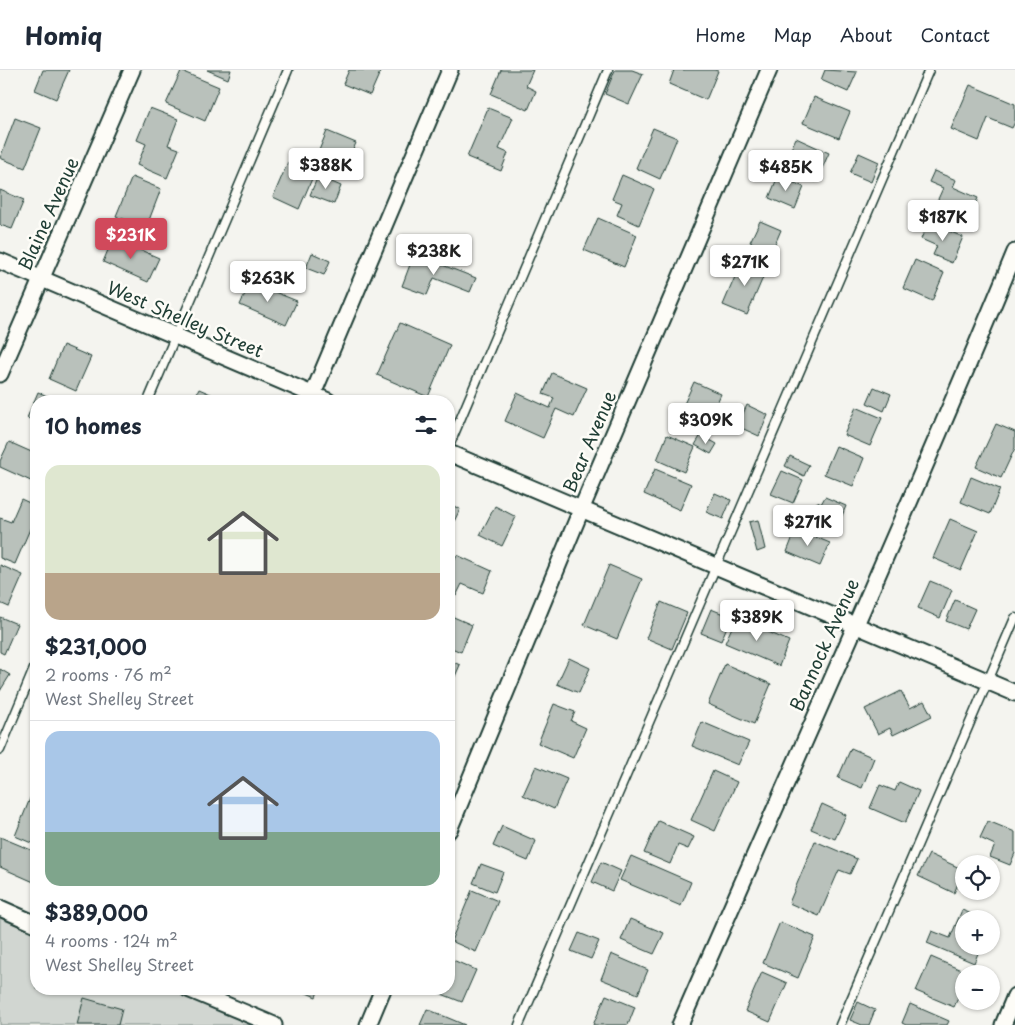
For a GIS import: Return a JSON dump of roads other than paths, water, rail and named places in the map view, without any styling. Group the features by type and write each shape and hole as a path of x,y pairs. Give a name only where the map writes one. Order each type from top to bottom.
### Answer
{"street":[{"name":"Blaine Avenue","path":"0,374 132,70"},
{"path":"312,395 450,70"},
{"name":"Bear Avenue","path":"455,815 581,510 769,70"},
{"name":"Bannock Avenue","path":"680,1025 854,625 937,441 1015,252"},
{"name":"West Shelley Street","path":"0,261 175,336 304,395"},
{"path":"455,456 1015,693"},
{"path":"0,908 30,921"},
{"path":"217,995 274,1025"},
{"path":"368,1025 380,995"},
{"path":"1002,1025 1015,996"}],"lane":[{"path":"150,395 288,70"},
{"path":"455,432 608,70"},
{"path":"519,1025 929,70"},
{"path":"840,1025 1015,618"},
{"path":"0,750 30,678"}]}
